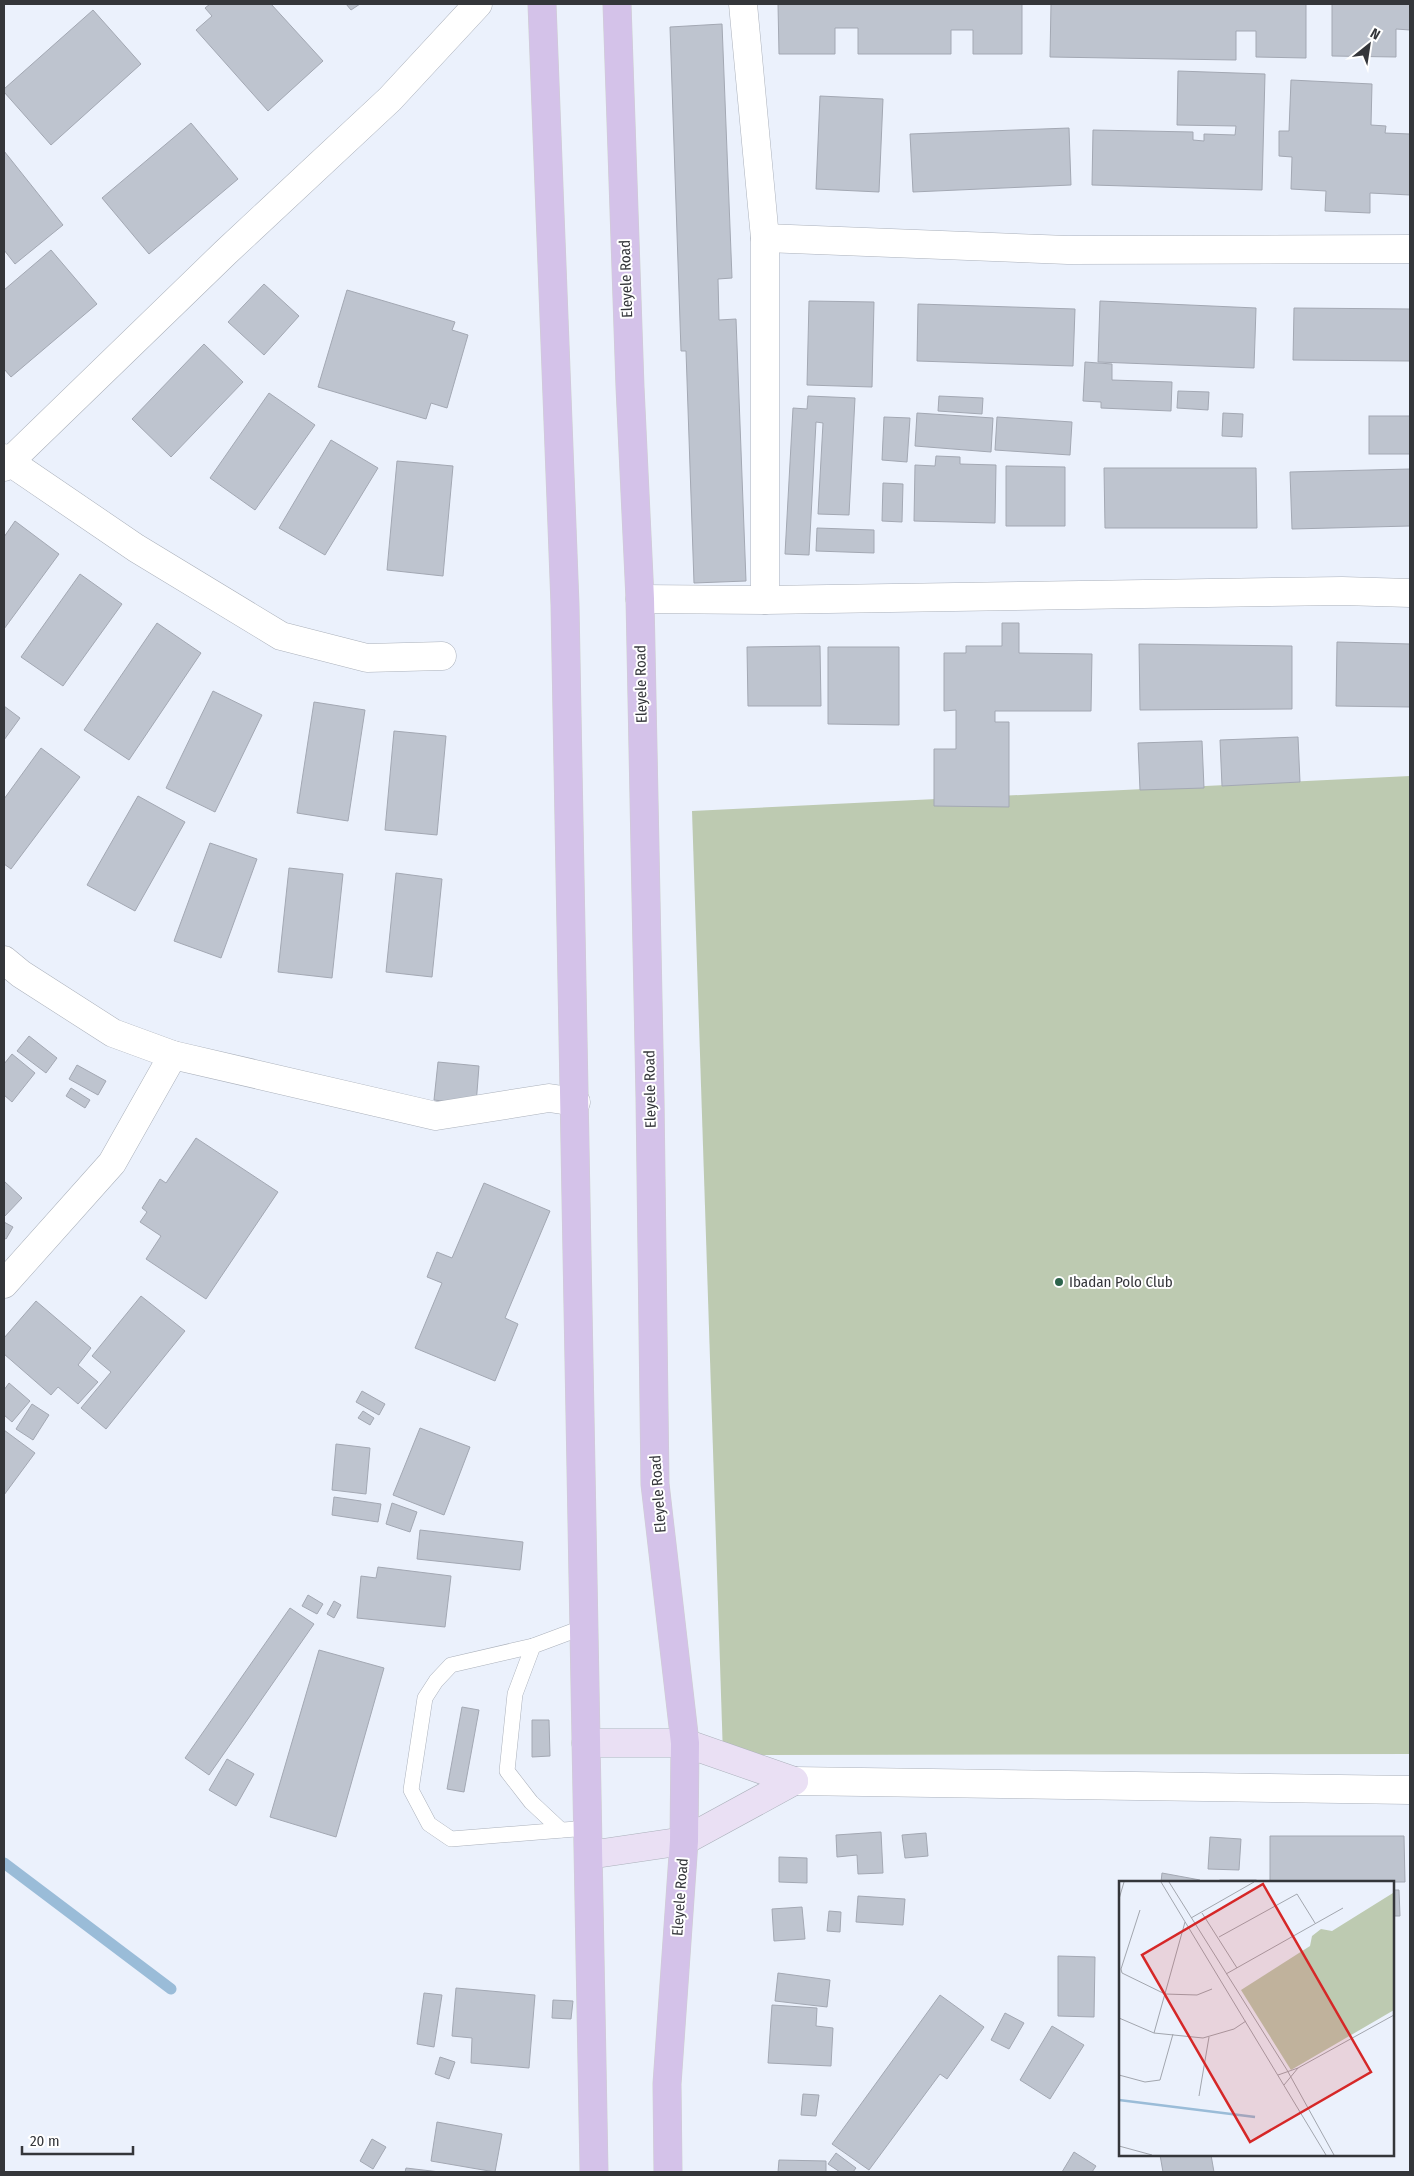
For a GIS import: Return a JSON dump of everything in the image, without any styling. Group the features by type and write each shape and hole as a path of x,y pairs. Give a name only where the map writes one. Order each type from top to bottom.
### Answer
{"main road":[{"path":"542,4 565,605 576,1102 594,2172"},
{"name":"Eleyele Road","path":"617,4 630,387 640,599 650,1088 654,1484 685,1743 684,1841 667,2084 668,2172"}],"street":[{"path":"442,656 367,658 281,636 136,548 5,463 390,99 478,4"},
{"path":"743,4 765,238 765,600"},
{"path":"765,238 1068,250 1410,250"},
{"path":"640,599 765,600 1342,591 1410,593"},
{"path":"4,960 21,974 113,1033 173,1055 436,1116 549,1098 576,1102"},
{"path":"4,1284 112,1163 173,1055"},
{"path":"586,1742 685,1743 794,1781 1410,1790"},
{"path":"589,1855 684,1841 794,1781"}],"lane":[{"path":"584,1627 533,1646 451,1665 436,1681 425,1698 411,1790 429,1824 451,1839 588,1828"},
{"path":"533,1646 515,1694 511,1712 507,1771 530,1802 561,1830"}],"green space":[{"name":"Ibadan Polo Club","path":"1410,776 1410,1754 723,1755 692,811"}],"building":[{"path":"210,4 271,4 323,61 268,111 196,30 212,16 205,8"},
{"path":"346,4 360,4 351,10"},
{"path":"778,4 1022,4 1022,54 973,54 973,30 951,30 951,54 858,54 858,28 835,28 835,54 779,54"},
{"path":"1051,4 1306,4 1306,58 1256,57 1256,31 1236,31 1236,60 1050,57"},
{"path":"1332,4 1410,4 1410,30 1396,29 1396,57 1332,56"},
{"path":"93,10 141,64 51,145 4,92 4,89"},
{"path":"722,24 732,278 718,279 719,320 736,319 746,581 694,583 686,351 681,351 670,27"},
{"path":"1178,71 1265,74 1262,190 1092,185 1093,130 1193,132 1193,140 1204,141 1204,134 1235,135 1236,126 1177,125"},
{"path":"1291,80 1372,84 1371,125 1386,126 1385,133 1410,134 1410,195 1370,193 1370,213 1325,211 1326,191 1291,189 1292,157 1279,156 1279,131 1289,131"},
{"path":"820,96 883,99 879,192 816,189"},
{"path":"191,123 238,179 149,254 102,198"},
{"path":"1069,128 1071,185 913,192 910,134"},
{"path":"4,151 63,225 15,264 4,250"},
{"path":"51,250 97,304 11,377 4,369 4,290"},
{"path":"264,284 299,316 264,355 228,322"},
{"path":"347,290 455,322 452,330 468,335 447,408 431,403 426,419 318,387"},
{"path":"809,301 874,302 872,387 807,385"},
{"path":"1100,301 1256,308 1254,368 1098,362"},
{"path":"918,304 1075,309 1073,366 917,361"},
{"path":"1294,308 1410,309 1410,361 1293,360"},
{"path":"204,344 243,382 171,457 132,419"},
{"path":"1085,362 1112,364 1112,380 1172,382 1171,411 1101,408 1101,402 1083,401"},
{"path":"1178,391 1209,392 1208,410 1177,408"},
{"path":"269,393 315,425 255,510 210,478"},
{"path":"808,396 855,398 849,515 818,514 823,423 816,422 809,555 785,554 793,408 807,409"},
{"path":"939,396 983,398 982,414 938,411"},
{"path":"917,413 993,418 991,452 915,446"},
{"path":"1223,413 1243,414 1242,437 1222,436"},
{"path":"1369,416 1410,416 1410,454 1369,454"},
{"path":"884,417 910,418 907,462 882,460"},
{"path":"997,417 1072,422 1070,455 995,450"},
{"path":"331,440 378,468 325,555 279,528"},
{"path":"936,456 960,457 960,464 996,465 995,523 914,521 915,465 935,466"},
{"path":"397,461 453,466 443,576 387,570"},
{"path":"1006,466 1065,467 1065,526 1006,526"},
{"path":"1104,468 1256,468 1257,528 1105,528"},
{"path":"1410,469 1410,526 1292,529 1290,472"},
{"path":"883,483 903,484 902,522 882,521"},
{"path":"15,521 59,554 4,629 4,537"},
{"path":"817,528 874,530 874,553 816,551"},
{"path":"80,574 122,604 63,686 21,657"},
{"path":"157,623 201,653 129,760 84,730"},
{"path":"1002,623 1019,623 1019,653 1092,654 1091,711 995,711 995,722 1009,722 1009,807 934,806 934,749 956,749 956,710 944,711 944,653 966,653 966,646 1002,646"},
{"path":"1337,642 1410,644 1410,707 1336,706"},
{"path":"1139,644 1292,646 1292,709 1140,710"},
{"path":"820,646 821,706 748,706 747,647"},
{"path":"828,647 899,647 899,725 828,724"},
{"path":"213,691 262,715 215,812 166,788"},
{"path":"314,702 365,710 348,821 297,813"},
{"path":"4,706 20,718 4,740"},
{"path":"394,731 446,736 437,835 385,830"},
{"path":"1298,737 1300,782 1222,786 1220,740"},
{"path":"1202,741 1204,788 1140,790 1138,743"},
{"path":"41,748 80,777 11,869 4,864 4,799"},
{"path":"138,796 185,822 135,911 87,885"},
{"path":"210,843 257,859 221,958 174,941"},
{"path":"289,868 343,874 332,978 278,972"},
{"path":"396,873 442,879 432,977 386,972"},
{"path":"29,1036 57,1058 46,1073 17,1051"},
{"path":"12,1054 35,1073 12,1102 4,1095 4,1064"},
{"path":"438,1062 479,1066 476,1105 434,1100"},
{"path":"77,1065 106,1081 98,1095 69,1079"},
{"path":"71,1088 90,1100 85,1108 66,1096"},
{"path":"196,1138 278,1192 206,1299 146,1259 161,1236 140,1222 147,1212 142,1208 160,1179 166,1183"},
{"path":"4,1181 22,1198 4,1217"},
{"path":"484,1183 550,1211 505,1318 518,1324 495,1381 415,1348 442,1283 427,1277 437,1252 452,1258"},
{"path":"4,1222 13,1227 6,1239 4,1238"},
{"path":"141,1296 185,1331 106,1429 81,1408 111,1372 92,1356"},
{"path":"36,1301 91,1348 78,1365 98,1382 78,1404 58,1387 51,1395 4,1354 4,1338"},
{"path":"9,1383 30,1401 12,1422 4,1415 4,1390"},
{"path":"362,1391 385,1404 379,1415 356,1402"},
{"path":"32,1404 49,1415 33,1440 16,1429"},
{"path":"363,1411 374,1418 370,1425 358,1418"},
{"path":"420,1428 470,1447 444,1515 393,1495"},
{"path":"4,1430 35,1453 4,1495"},
{"path":"336,1444 370,1448 366,1494 332,1490"},
{"path":"334,1497 381,1504 378,1522 332,1515"},
{"path":"392,1503 417,1512 410,1532 386,1524"},
{"path":"420,1530 523,1542 520,1570 417,1559"},
{"path":"378,1567 451,1576 445,1627 357,1618 361,1576 376,1578"},
{"path":"308,1595 323,1604 317,1614 302,1606"},
{"path":"334,1601 341,1605 334,1618 327,1614"},
{"path":"290,1608 314,1624 209,1775 185,1758"},
{"path":"319,1650 384,1668 336,1837 270,1817"},
{"path":"462,1707 479,1710 464,1792 447,1789"},
{"path":"532,1720 549,1720 550,1756 532,1757"},
{"path":"227,1759 254,1774 236,1806 209,1790"},
{"path":"881,1832 883,1873 858,1874 857,1855 837,1857 836,1835"},
{"path":"926,1833 928,1856 905,1858 902,1835"},
{"path":"1270,1836 1404,1836 1405,1882 1270,1881"},
{"path":"1210,1837 1241,1839 1239,1870 1208,1869"},
{"path":"779,1857 807,1858 807,1883 779,1882"},
{"path":"1162,1873 1200,1880 1200,1881 1161,1881"},
{"path":"1220,1880 1256,1880 1256,1881"},
{"path":"1394,1890 1399,1890 1400,1916 1394,1916"},
{"path":"858,1896 905,1899 903,1925 856,1922"},
{"path":"802,1907 805,1939 774,1941 772,1909"},
{"path":"829,1911 841,1912 840,1932 827,1931"},
{"path":"1058,1956 1095,1957 1094,2017 1058,2016"},
{"path":"778,1973 830,1980 827,2007 775,2001"},
{"path":"456,1988 535,1995 529,2068 471,2063 472,2038 452,2036"},
{"path":"424,1993 442,1995 434,2047 417,2044"},
{"path":"940,1995 984,2027 947,2079 940,2074 869,2170 832,2144"},
{"path":"553,2000 573,2001 571,2019 552,2018"},
{"path":"772,2005 817,2008 816,2026 833,2028 831,2066 768,2063"},
{"path":"1005,2013 1024,2023 1009,2049 991,2040"},
{"path":"1052,2026 1084,2045 1050,2099 1020,2080"},
{"path":"440,2057 455,2062 449,2079 435,2074"},
{"path":"803,2094 819,2095 816,2116 801,2115"},
{"path":"437,2122 502,2134 495,2172 431,2161"},
{"path":"372,2139 386,2147 373,2169 360,2161"},
{"path":"1074,2152 1096,2166 1092,2172 1062,2172"},
{"path":"836,2153 856,2168 853,2172 840,2172 828,2164"},
{"path":"1160,2156 1211,2156 1214,2172 1163,2172"},
{"path":"779,2160 826,2161 826,2172 778,2172"},
{"path":"406,2168 440,2172 405,2172"}],"waterway":[{"path":"4,1863 171,1989"}],"place":[{"name":"Ibadan Polo Club","path":"1059,1282"}]}
